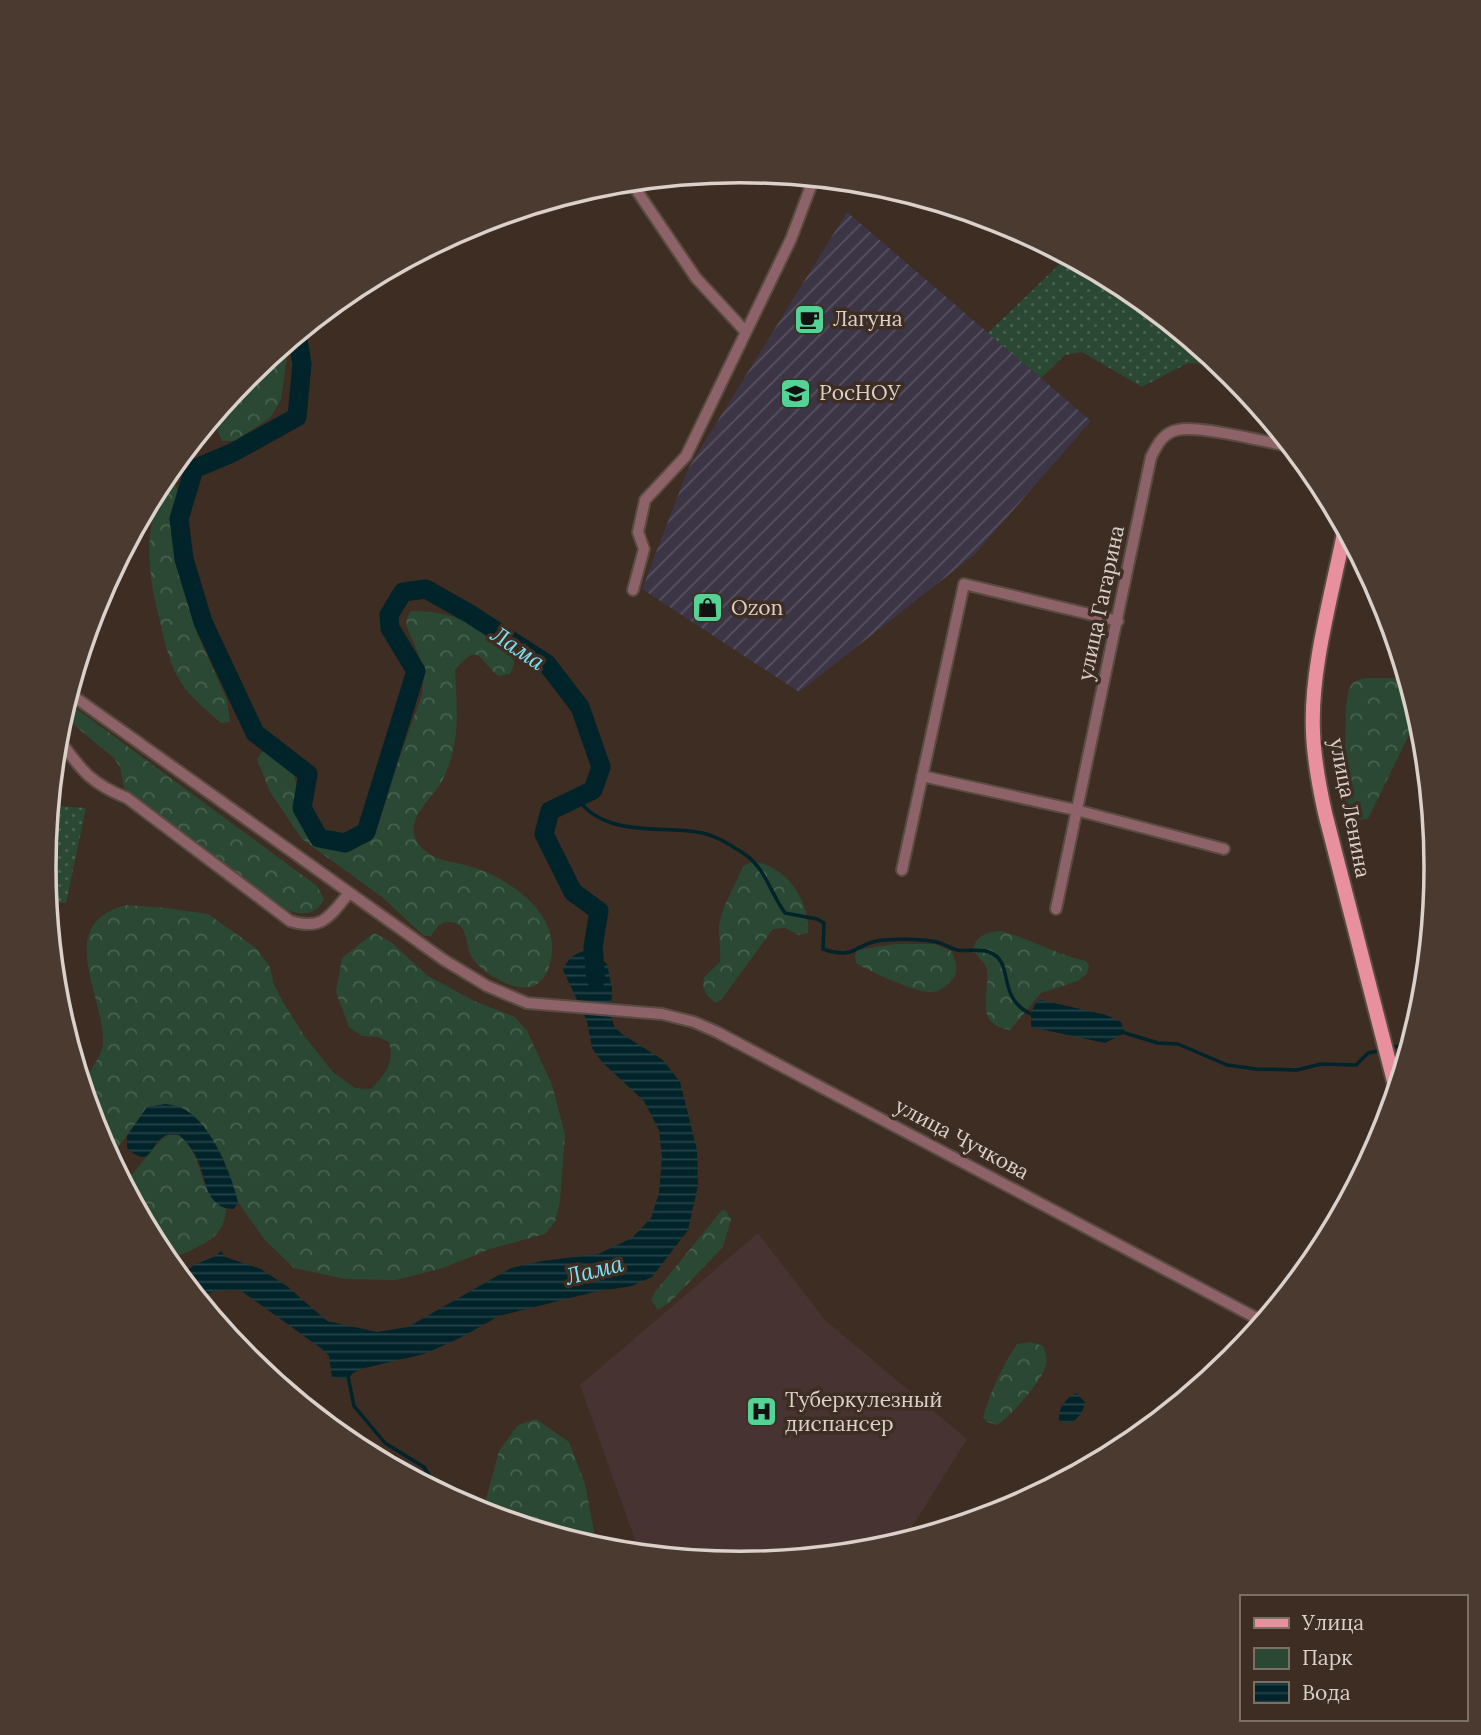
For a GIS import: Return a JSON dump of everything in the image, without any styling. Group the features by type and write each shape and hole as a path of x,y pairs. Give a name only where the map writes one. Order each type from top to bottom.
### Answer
{"main road":[{"name":"улица Ленина","path":"1342,543 1315,685 1313,730 1325,813 1393,1076"}],"street":[{"path":"634,590 643,549 638,533 645,500 686,456 791,239 811,187"},
{"path":"638,191 696,278 746,332"},
{"name":"улица Гагарина","path":"1056,909 1151,457 1158,442 1177,430 1196,430 1279,445"},
{"path":"902,870 964,584 1118,621"},
{"name":"улица Чучкова","path":"77,699 444,960 487,986 527,1003 634,1010 694,1022 736,1041 1256,1318"},
{"path":"67,750 84,773 102,788 127,798 290,921 306,926 322,922 349,893"},
{"path":"922,776 1076,810 1224,849"}],"shaded area":[{"path":"847,212 1091,421 974,555 799,692 642,589 689,467"},
{"name":"Туберкулезный диспансер","path":"758,1233 825,1320 967,1439 910,1531 874,1539 785,1551 696,1551 651,1546 636,1544 580,1385"}],"green space":[{"path":"1061,263 1121,298 1204,364 1188,363 1142,387 1082,352 1065,355 1041,378 988,333"},
{"path":"287,355 281,400 270,418 235,441 222,441 217,430 256,383"},
{"path":"174,483 179,494 174,550 197,633 227,700 230,722 221,723 180,681 168,654 156,607 149,554 152,518"},
{"path":"411,611 427,611 454,617 512,652 514,664 510,674 498,676 478,655 469,656 455,670 457,725 453,752 443,779 416,818 414,834 418,843 428,853 498,878 512,886 537,908 551,936 552,951 546,974 530,987 502,982 478,965 470,954 464,931 456,923 441,924 431,936 424,936 382,897 302,839 270,792 257,759 263,751 269,752 289,767 296,782 302,821 307,829 322,841 350,847 367,839 375,825 422,695 423,681 418,652 407,624"},
{"path":"1365,678 1398,678 1411,730 1368,819 1358,820 1349,814 1344,795 1346,707 1349,688 1354,682"},
{"path":"75,708 317,886 324,899 321,905 308,913 286,910 124,788 120,767 113,757 72,723"},
{"path":"59,806 86,808 66,903 57,903"},
{"path":"752,862 775,869 794,886 805,909 808,933 799,935 785,928 773,929 722,999 716,1003 705,992 704,977 720,962 719,928 722,913 743,866"},
{"path":"127,905 208,914 256,948 270,967 274,985 305,1037 333,1072 355,1088 371,1089 384,1073 391,1056 389,1042 378,1037 362,1036 349,1027 336,992 342,958 374,933 391,942 428,976 474,1001 515,1017 527,1031 552,1085 565,1134 560,1201 555,1222 545,1234 490,1249 443,1268 396,1280 345,1279 294,1268 264,1239 238,1202 223,1158 200,1122 182,1108 166,1104 147,1107 117,1149 88,1076 103,1044 87,944 92,928 105,914"},
{"path":"1001,931 1086,961 1089,965 1087,974 1078,981 1041,993 1010,1030 991,1022 987,1015 987,971 973,949 983,935"},
{"path":"895,944 934,944 951,951 956,967 954,978 940,990 927,992 891,980 856,963 857,950"},
{"path":"167,1135 179,1135 194,1154 210,1194 226,1209 224,1221 214,1237 177,1257 130,1176"},
{"path":"722,1210 726,1211 731,1219 723,1247 670,1302 658,1310 651,1300 655,1292"},
{"path":"1031,1342 1043,1346 1045,1351 1046,1362 1042,1374 1024,1399 1003,1421 997,1425 987,1422 983,1417 1006,1361 1017,1344"},
{"path":"536,1419 569,1442 585,1484 593,1536 520,1516 485,1502 499,1451 518,1425"}],"water":[{"path":"584,951 594,954 607,964 612,989 611,1016 614,1026 663,1060 680,1082 697,1150 698,1186 688,1230 652,1277 632,1286 594,1292 499,1316 424,1354 361,1369 348,1379 332,1377 329,1356 322,1349 240,1290 205,1294 187,1271 221,1251 225,1257 261,1269 288,1287 327,1321 377,1332 408,1327 511,1268 598,1254 632,1238 651,1218 659,1193 662,1157 659,1130 644,1101 602,1062 592,1048 587,1021 563,970 577,954"},
{"path":"1041,1000 1106,1015 1121,1022 1125,1033 1105,1043 1031,1027 1031,1014 1036,1002"},
{"path":"166,1104 180,1107 192,1115 211,1136 235,1190 238,1202 234,1209 225,1208 213,1199 195,1155 179,1135 161,1138 150,1153 142,1157 127,1148 127,1136 147,1107"},
{"path":"1076,1393 1085,1402 1082,1411 1072,1421 1059,1420 1063,1404"}],"waterway":[{"name":"Лама","path":"299,345 302,364 297,417 232,453 194,469 179,519 184,559 203,622 255,733 308,774 302,808 319,838 345,843 366,832 416,671 390,628 389,615 403,592 426,589 547,664 580,707 601,767 593,790 550,811 544,834 573,892 599,911 593,947 596,979"},
{"path":"577,798 588,810 616,824 703,833 735,848 759,868 785,913 817,919 824,923 823,949 843,953 874,941 911,940 937,942 957,950 989,952 1002,964 1013,999 1031,1014"},
{"path":"1125,1033 1158,1043 1178,1044 1227,1065 1256,1069 1297,1070 1321,1064 1356,1065 1368,1053 1383,1050"},
{"path":"1390,1048 1402,1045"},
{"path":"348,1376 354,1406 385,1443 424,1467 430,1477"}],"place":[{"name":"Лагуна","path":"810,319"},
{"name":"РосНОУ","path":"796,393"},
{"name":"Ozon","path":"708,608"},
{"name":"Туберкулезный диспансер","path":"762,1412"}]}
